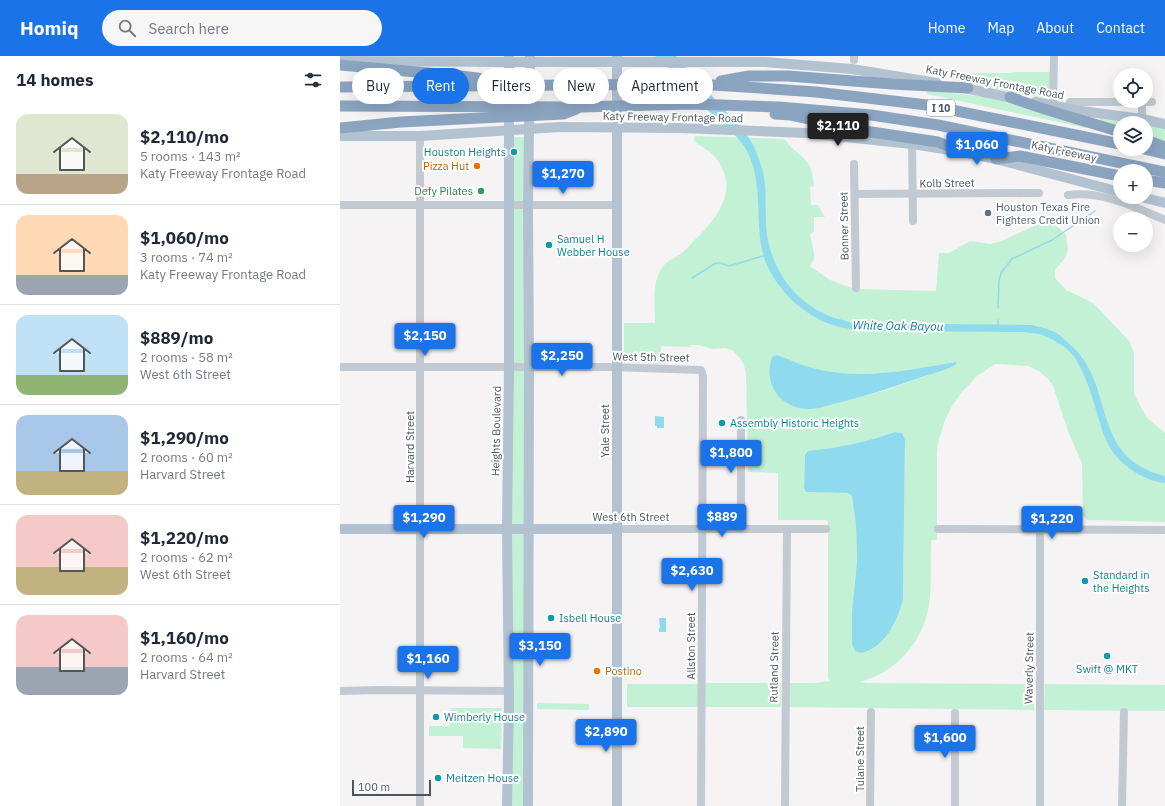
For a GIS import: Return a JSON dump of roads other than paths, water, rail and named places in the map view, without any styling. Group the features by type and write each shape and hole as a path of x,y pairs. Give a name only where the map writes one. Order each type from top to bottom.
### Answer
{"highway":[{"path":"340,65 461,76 477,80"},
{"path":"713,82 749,76 788,76 968,88"},
{"path":"340,87 477,83"},
{"name":"Katy Freeway","path":"545,86 617,85"},
{"name":"Katy Freeway","path":"713,85 816,92 927,105 1113,143"},
{"path":"1010,97 1038,108 1082,119 1113,130"},
{"path":"691,104 790,115 858,130 938,142 963,152"},
{"name":"Katy Freeway","path":"492,111 563,114 581,107 691,104 779,107 871,115 938,125 1165,172"},
{"path":"340,106 492,111"},
{"path":"340,128 492,111"},
{"path":"1153,143 1165,148"},
{"path":"1153,151 1165,154"},
{"path":"996,158 1020,156 1113,175"},
{"path":"1153,181 1165,182"}],"main road":[{"name":"Katy Freeway Frontage Road","path":"340,61 421,58 617,59 630,62 733,62 797,60 968,88 1082,111 1120,116"},
{"name":"Heights Boulevard","path":"508,806 509,691 507,529 509,367 509,59"},
{"path":"528,806 528,130 530,59"},
{"name":"Yale Street","path":"617,59 617,806"},
{"name":"Katy Freeway Frontage Road","path":"1153,121 1165,124"},
{"name":"Katy Freeway Frontage Road","path":"340,136 420,136 560,127 680,128 806,133 912,144 996,158 1113,190"},
{"path":"1153,200 1165,203"},
{"name":"West 6th Street","path":"340,529 618,529"}],"street":[{"path":"1053,105 1054,56"},
{"path":"1070,102 1113,102"},
{"name":"Harvard Street","path":"420,136 420,806"},
{"path":"912,144 913,222"},
{"name":"Bonner Street","path":"854,164 856,288"},
{"name":"Kolb Street","path":"855,194 1039,192"},
{"path":"1068,195 1084,193 1106,198 1129,205 1165,220"},
{"path":"340,205 617,205"},
{"name":"West 5th Street","path":"340,367 610,367 698,369"},
{"name":"Allston Street","path":"698,369 703,376 701,806"},
{"path":"741,420 741,528"},
{"name":"West 6th Street","path":"618,529 826,529"},
{"name":"Rutland Street","path":"785,806 787,529"},
{"path":"938,529 1165,530"},
{"name":"Waverly Street","path":"1040,530 1040,806"},
{"path":"340,692 420,690 509,691"},
{"name":"Tulane Street","path":"870,806 871,712"},
{"path":"1122,806 1124,712"},
{"path":"955,713 955,806"}],"water":[{"path":"655,56 676,56 687,68 668,68"},
{"name":"White Oak Bayou","path":"713,97 750,140 757,154 764,176 766,193 766,226 772,255 777,268 785,280 804,301 829,316 852,323 1032,325 1055,332 1083,359 1093,377 1113,436 1124,452 1140,466 1165,476 1165,483 1138,474 1116,456 1106,440 1089,387 1078,363 1071,353 1065,348 1043,335 1022,332 863,331 842,328 827,323 799,306 780,287 772,276 766,263 760,237 758,193 755,172 747,151 739,139 701,104 713,104"},
{"path":"777,355 813,368 826,371 858,374 875,374 956,362 957,364 945,370 880,391 824,407 810,409 790,405 776,394 770,377 770,367 772,357"},
{"path":"655,416 664,417 664,428 657,428 657,426 655,426"},
{"path":"895,432 902,433 905,440 903,599 898,616 884,639 869,650 861,653 855,651 852,645 852,612 857,561 856,525 852,496 848,493 806,492 804,488 805,455 808,451 852,444"},
{"path":"659,618 666,618 666,632 659,632"}],"waterway":[{"path":"998,308 999,281 1001,273 1012,259 1052,240 1095,211"},
{"path":"692,278 716,263 729,266 763,256"},
{"path":"998,320 998,326"}],"place":[{"name":"Houston Heights","path":"514,152"},
{"name":"Pizza Hut","path":"477,166"},
{"name":"Defy Pilates","path":"481,191"},
{"name":"Houston Texas Fire Fighters Credit Union","path":"988,213"},
{"name":"Samuel H Webber House","path":"549,245"},
{"name":"Assembly Historic Heights","path":"722,423"},
{"name":"Standard in the Heights","path":"1085,581"},
{"name":"Isbell House","path":"551,618"},
{"name":"Swift @ MKT","path":"1107,656"},
{"name":"Postino","path":"597,671"},
{"name":"Wimberly House","path":"436,717"},
{"name":"Meitzen House","path":"438,778"}]}
